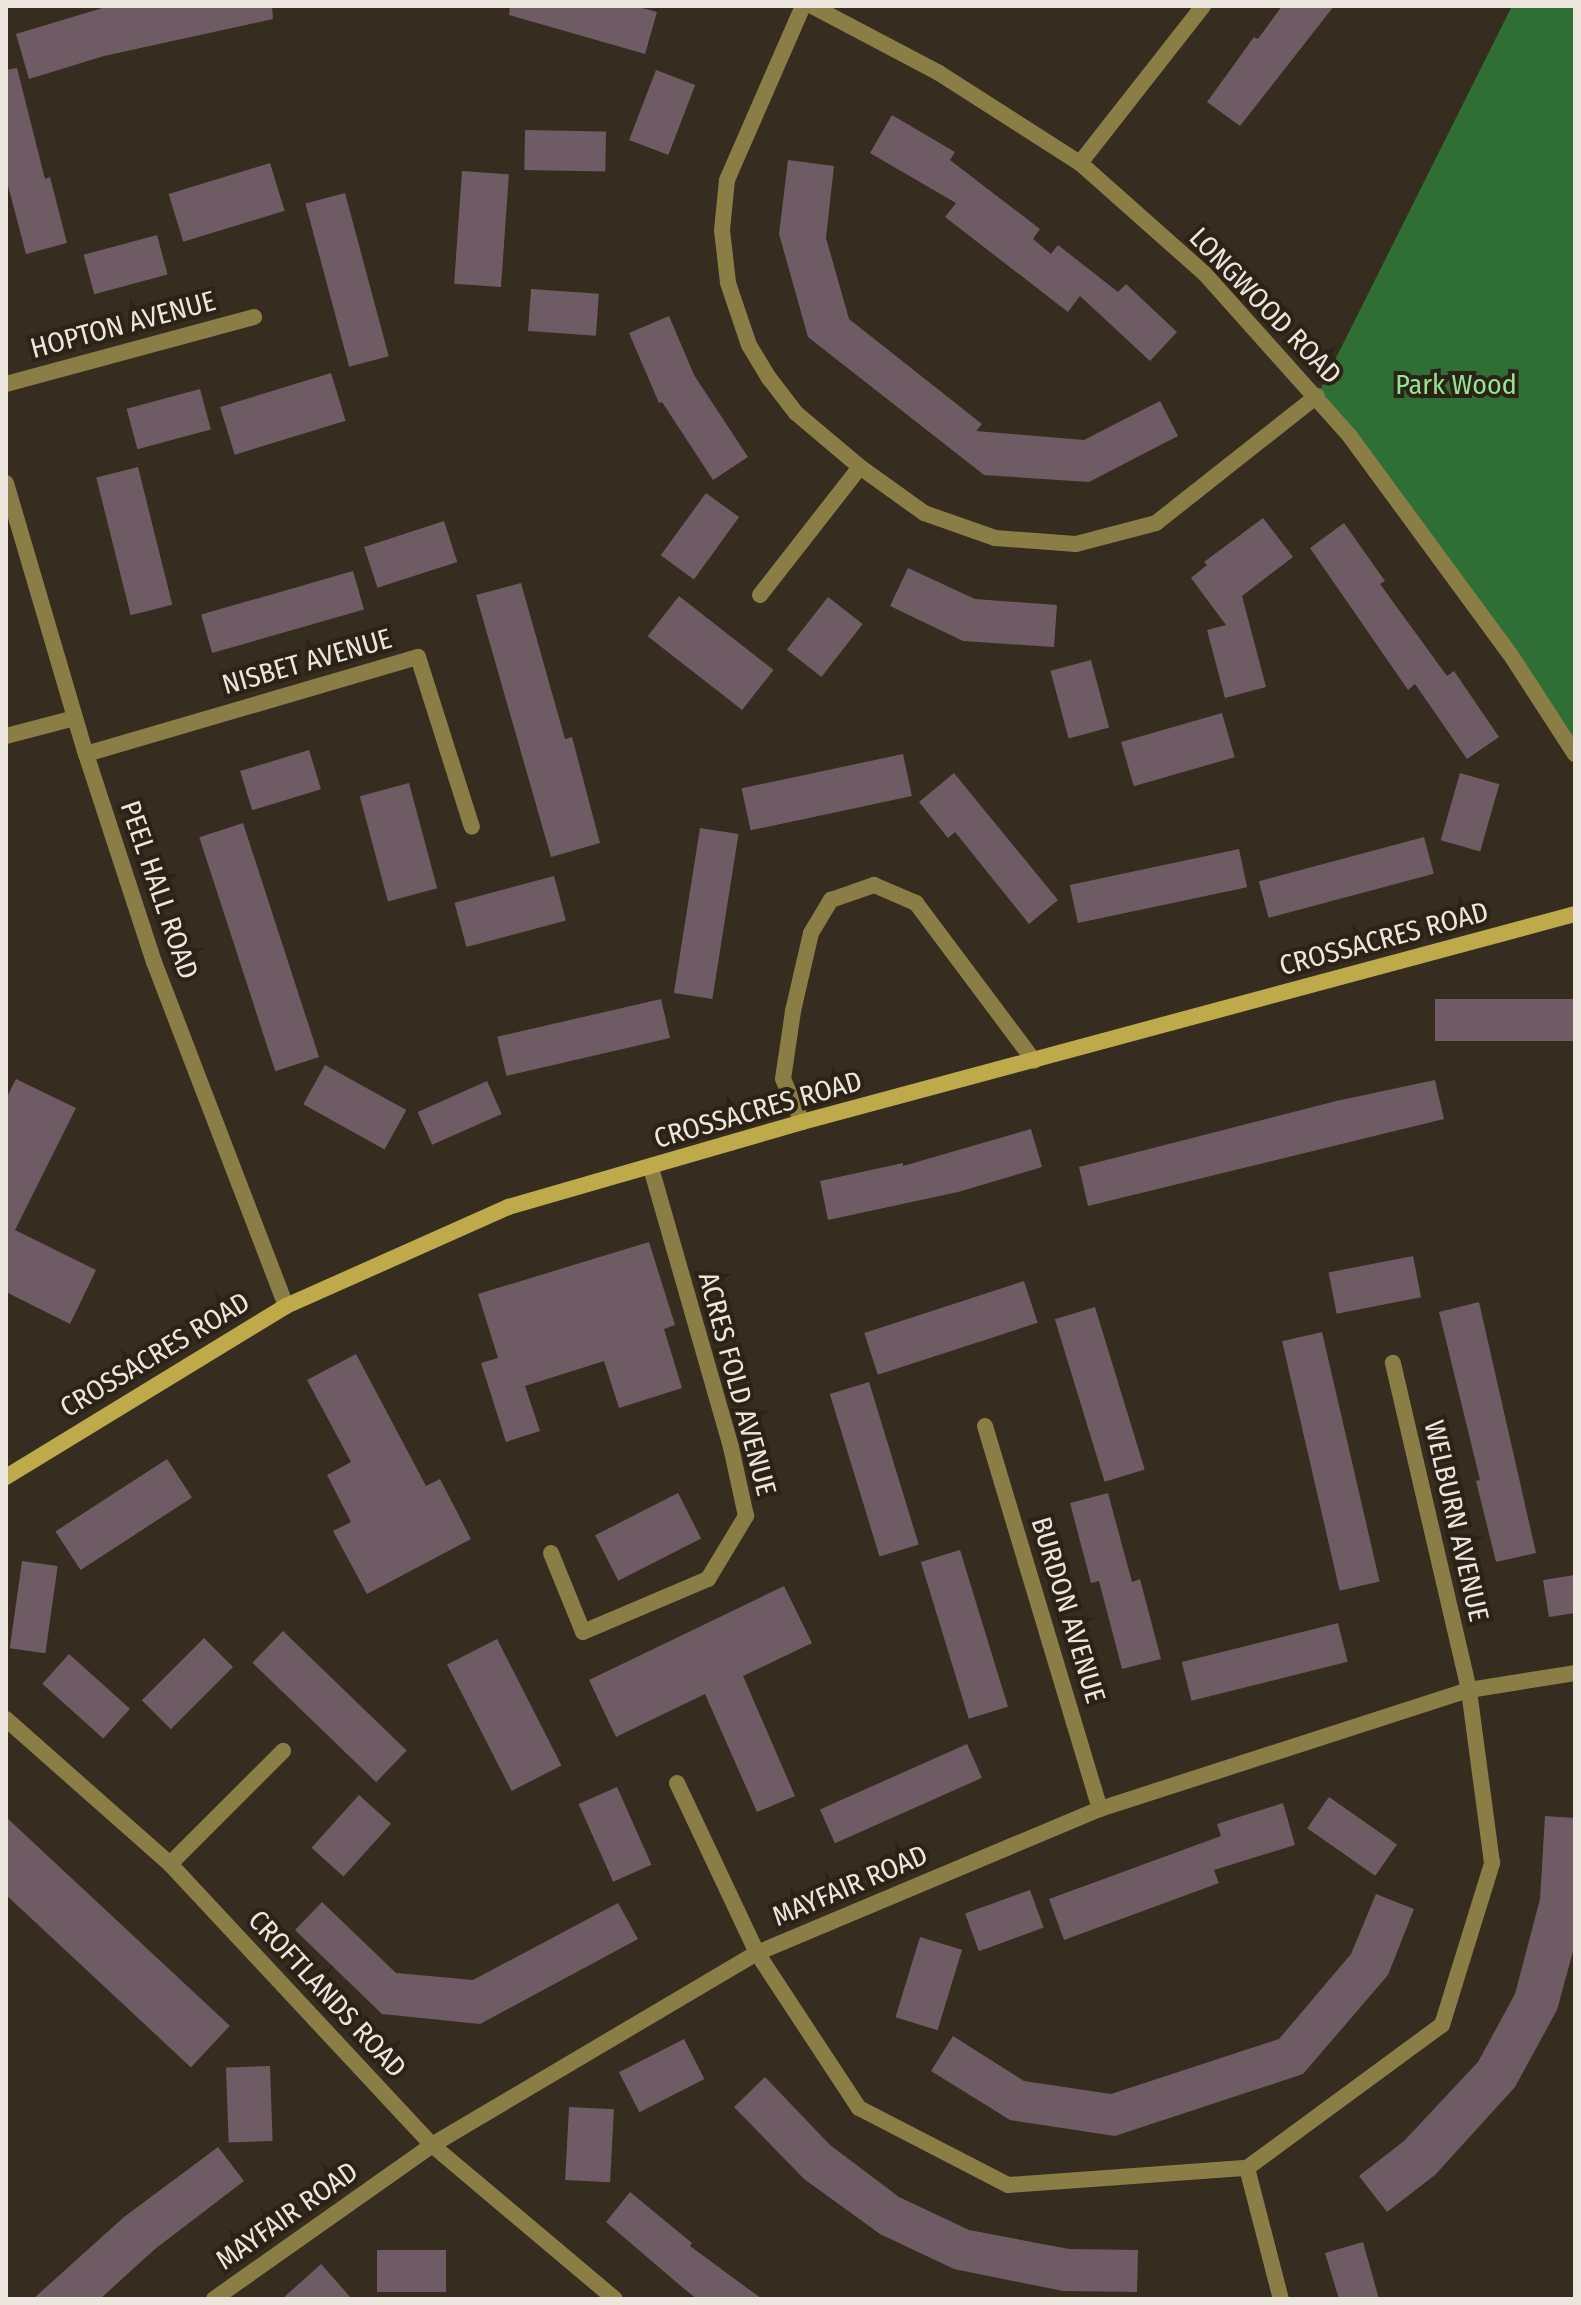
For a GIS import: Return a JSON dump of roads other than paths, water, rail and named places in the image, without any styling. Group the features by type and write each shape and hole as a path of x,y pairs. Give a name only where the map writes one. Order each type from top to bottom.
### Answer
{"street":[{"path":"803,6 727,180 722,230 728,283 749,345 769,378 796,413 860,467 924,513 995,538 1076,544 1156,523 1317,396"},
{"name":"LONGWOOD ROAD","path":"812,6 939,73 1080,163 1205,274 1317,396 1510,654 1575,754"},
{"path":"1080,163 1203,6"},
{"name":"HOPTON AVENUE","path":"6,384 254,317"},
{"path":"760,595 860,467"},
{"name":"PEEL HALL ROAD","path":"6,483 86,754 154,962 286,1306"},
{"name":"NISBET AVENUE","path":"86,754 418,657 472,827"},
{"path":"6,736 75,718"},
{"path":"802,1122 783,1079 793,1011 811,933 831,900 874,885 916,903 1034,1061"},
{"name":"CROSSACRES ROAD","path":"6,1477 286,1306 496,1212 802,1122 1575,914"},
{"name":"ACRES FOLD AVENUE","path":"551,1553 583,1632 708,1579 746,1516 731,1447 651,1168"},
{"name":"WELBURN AVENUE","path":"1247,2168 1442,2025 1492,1863 1469,1690 1393,1363"},
{"name":"BURDON AVENUE","path":"985,1426 1100,1809"},
{"name":"MAYFAIR ROAD","path":"214,2299 432,2145 757,1953 1100,1809 1469,1690 1575,1673"},
{"name":"CROFTLANDS ROAD","path":"6,1719 170,1864 432,2145 615,2299"},
{"path":"170,1864 283,1751"},
{"path":"677,1783 757,1953 859,2108 1008,2185 1247,2168 1281,2299"}],"park label":[{"name":"Park Wood","path":"1456,385"}]}
